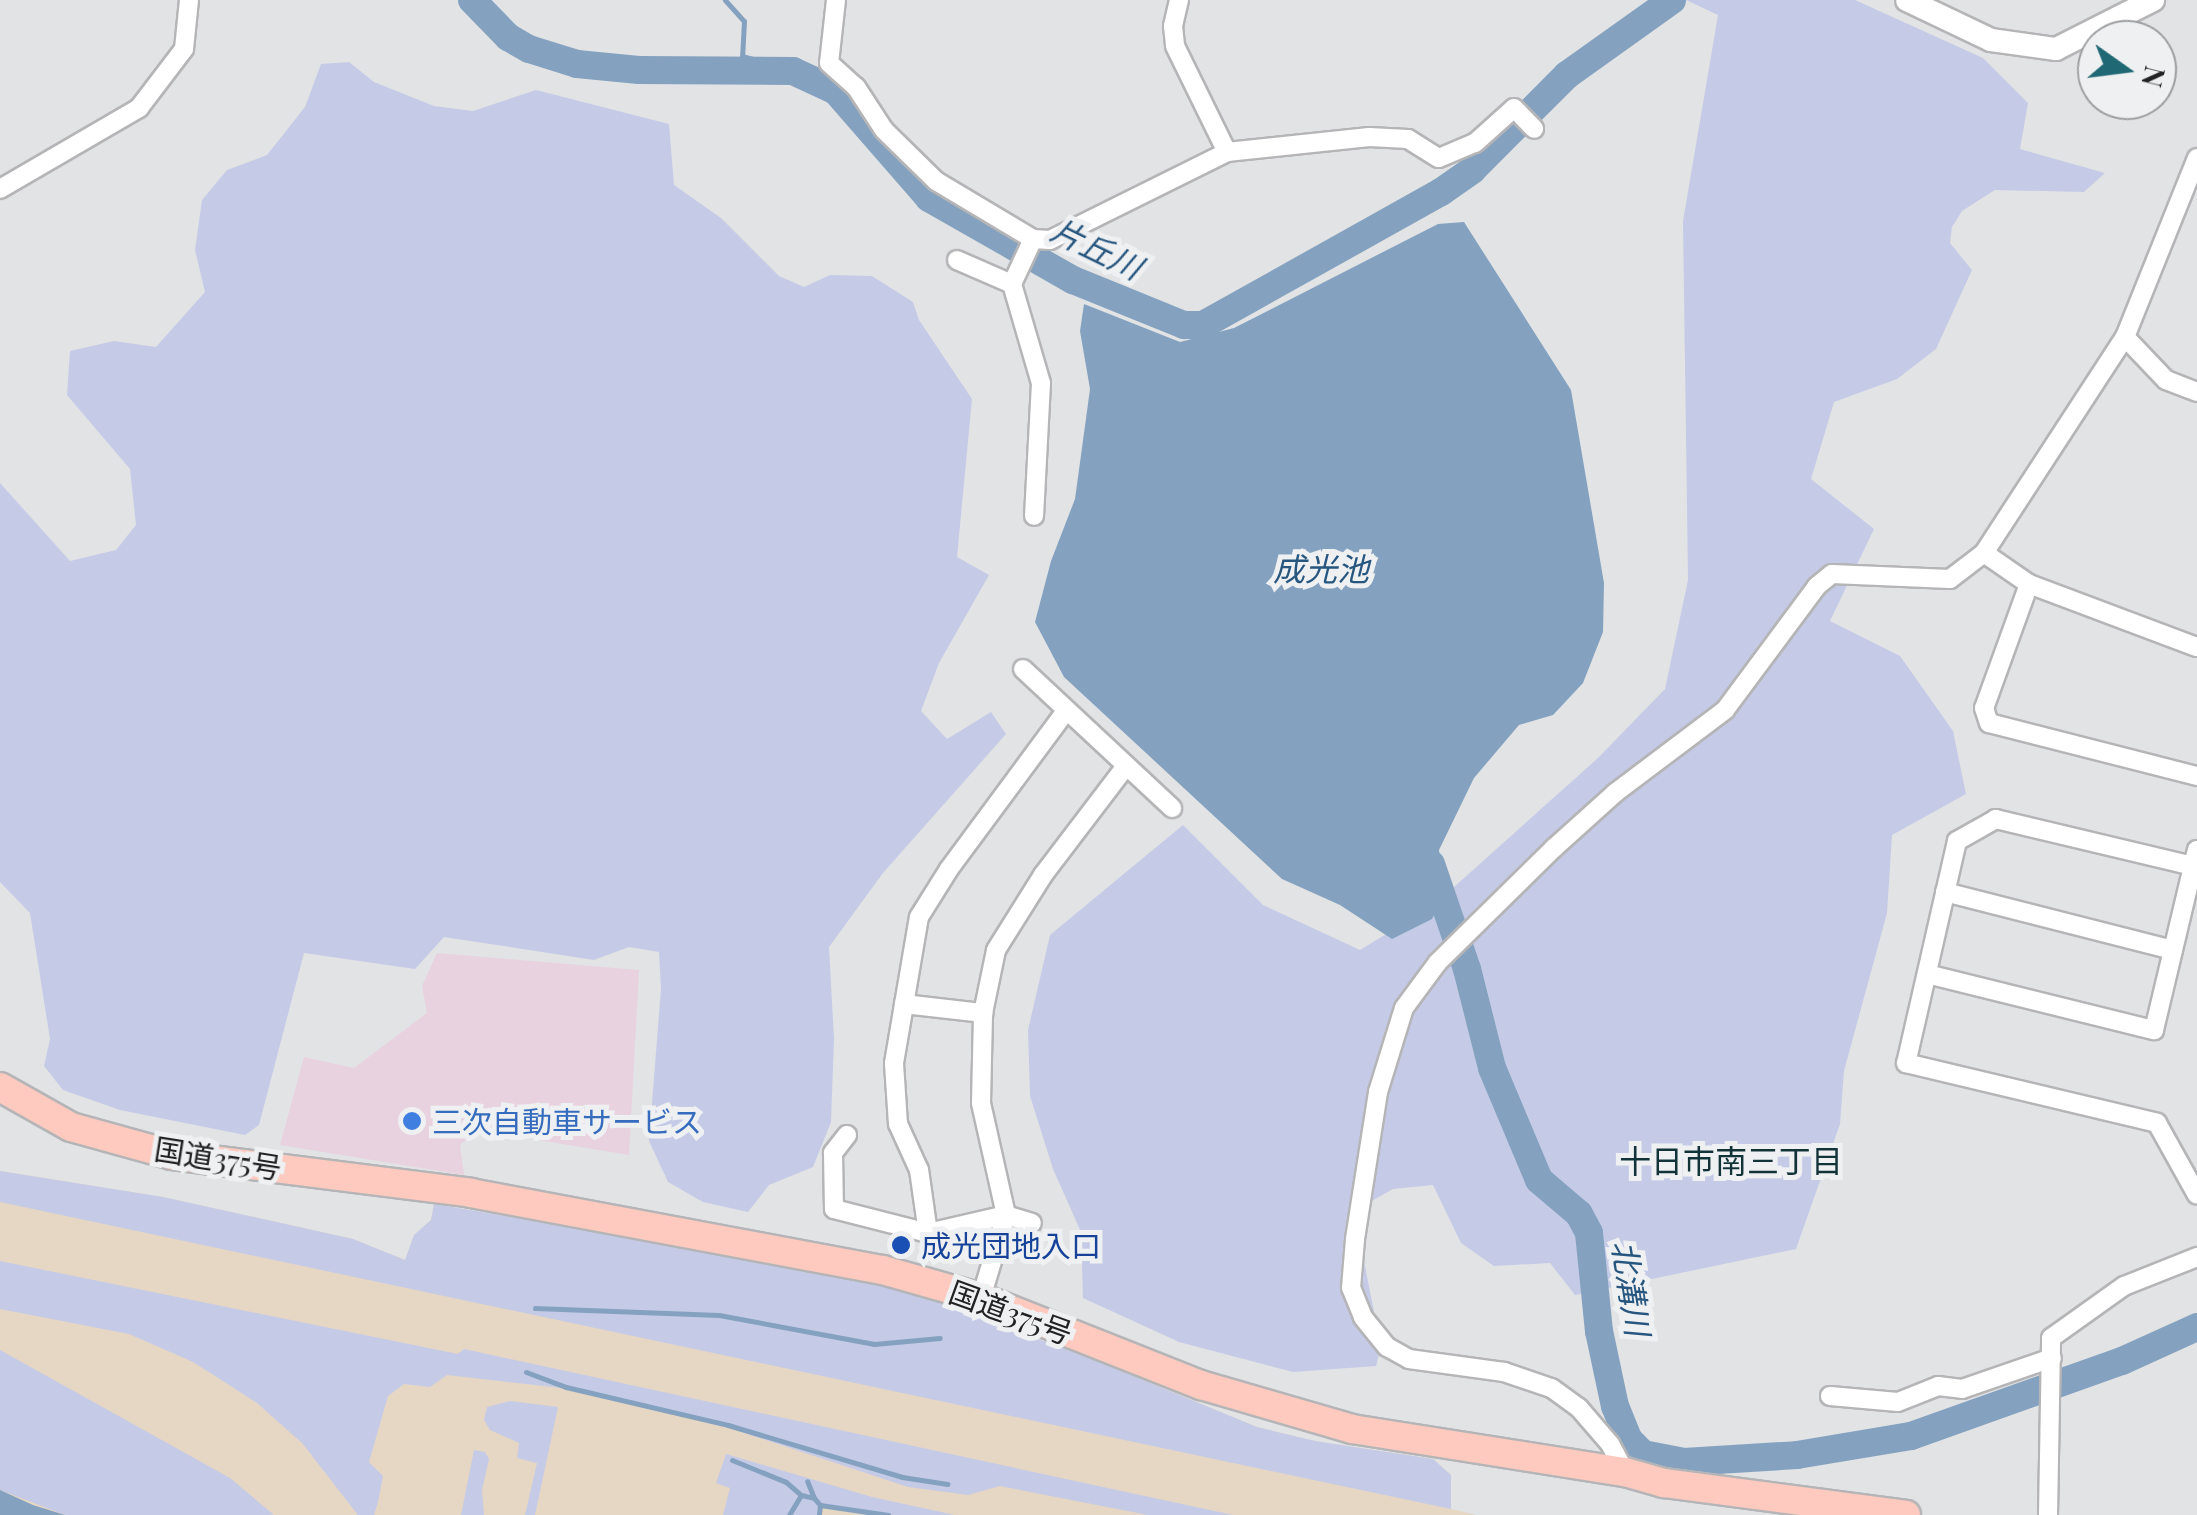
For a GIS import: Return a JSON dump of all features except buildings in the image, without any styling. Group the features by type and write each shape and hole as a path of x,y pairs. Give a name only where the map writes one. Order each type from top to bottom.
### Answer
{"highway":[{"name":"国道375号","path":"0,1088 71,1127 172,1155 472,1193 883,1270 981,1298 1201,1385 1352,1429 1625,1472 1664,1483 1906,1515"}],"street":[{"path":"0,189 139,108 184,50 190,0"},
{"path":"836,0 828,63 856,87 884,130 936,182 1033,239 1050,240 1227,152 1369,138 1408,139 1439,158 1476,143 1514,108 1534,129"},
{"path":"1179,0 1173,26 1175,46 1227,152"},
{"path":"1907,0 1991,40 2056,48 2153,0"},
{"path":"1625,1472 1600,1432 1551,1388 1504,1372 1409,1359 1387,1347 1363,1317 1351,1288 1355,1238 1378,1092 1404,1008 1438,962 1554,848 1615,792 1725,710 1817,586 1832,574 1950,580 1984,554 2125,337 2193,186 2197,158"},
{"path":"1033,239 1012,284 1041,382 1034,516"},
{"path":"958,260 1012,284"},
{"path":"2125,337 2166,380 2197,392"},
{"path":"1984,554 2030,584 2197,647"},
{"path":"2030,584 1984,708 1990,723 2197,776"},
{"path":"1023,669 1172,808"},
{"path":"928,1233 919,1170 898,1124 894,1063 919,917 949,869 1066,711"},
{"path":"981,1298 1006,1215 982,1103 982,1014 996,950 1043,875 1126,766"},
{"path":"1926,974 2154,1030 2195,858 1996,819 1957,841 1926,974 1906,1063 2157,1123 2197,1195"},
{"path":"1945,892 2173,950"},
{"path":"904,1004 982,1014"},
{"path":"847,1135 834,1153 834,1209 928,1233 1006,1215 1032,1223"},
{"path":"2048,1515 2051,1338 2110,1296 2197,1257"},
{"path":"1830,1396 1898,1402 1938,1386 1962,1388 2052,1358"}],"shaded area":[{"path":"1686,0 1855,0 1983,58 2028,103 2020,149 2105,173 2084,192 1995,190 1962,211 1952,227 1950,243 1972,270 1936,349 1897,379 1834,402 1811,479 1874,529 1830,621 1900,656 1953,731 1966,794 1892,835 1887,913 1844,1071 1840,1124 1796,1249 1575,1295 1550,1263 1494,1266 1461,1243 1433,1185 1393,1189 1354,1211 1381,1347 1376,1366 1293,1372 1179,1342 1083,1298 1081,1232 1053,1169 1030,1096 1028,1030 1050,935 1183,825 1263,905 1360,950 1434,905 1598,758 1665,689 1688,580 1683,221 1718,15"},
{"path":"349,62 374,82 434,106 473,111 536,90 669,124 674,185 721,218 779,276 804,287 830,275 872,276 913,302 919,320 972,399 957,557 989,575 939,663 921,711 947,739 991,712 1006,734 883,873 829,947 834,1039 831,1122 813,1167 769,1185 748,1212 703,1202 668,1182 649,1141 661,989 659,952 629,947 594,960 444,937 415,969 304,953 259,1125 245,1135 120,1110 63,1090 44,1066 50,1039 30,913 0,882 0,483 70,561 116,550 136,525 130,469 67,395 70,351 114,341 156,347 205,292 195,250 202,200 227,170 267,155 305,107 321,64"},
{"name":"三次自動車サービス","path":"437,953 639,970 629,1155 477,1130 460,1145 464,1175 280,1145 304,1057 354,1068 427,1013 422,986"},
{"path":"0,1171 163,1197 353,1239 405,1260 414,1235 431,1220 434,1204 897,1289 973,1309 1010,1331 1063,1347 1257,1427 1315,1441 1433,1459 1451,1475 1451,1509 1477,1515 0,1515"},
{"path":"0,1171 163,1197 353,1239 405,1260 414,1235 431,1220 434,1204 819,1269 973,1309 1010,1331 1063,1347 1257,1427 1315,1441 1433,1459 1451,1475 1451,1509 0,1202"},
{"path":"0,1261 458,1354 464,1349 1233,1515 1148,1515 1000,1486 968,1495 908,1487 699,1418 570,1389 447,1375 430,1387 404,1384 388,1396 369,1462 383,1476 378,1502 374,1515 358,1515 302,1443 257,1403 193,1362 129,1334 0,1309"},
{"path":"0,1350 230,1478 274,1515 65,1515 0,1490"},
{"path":"510,1401 558,1407 535,1515 525,1515 537,1463 517,1458 519,1443 490,1430 484,1420 487,1407"},
{"path":"474,1450 485,1452 489,1459 482,1490 484,1515 461,1515"},
{"path":"726,1454 872,1497 955,1515 891,1515 821,1505 819,1515 723,1515 730,1488 716,1483"}],"water":[{"name":"成光池","path":"1464,222 1571,390 1604,583 1603,632 1583,683 1553,715 1519,725 1474,778 1439,850 1446,893 1432,919 1392,939 1340,905 1282,879 1064,677 1035,622 1051,561 1075,499 1090,389 1080,331 1084,304 1180,342 1234,328 1438,224"},
{"path":"0,1490 33,1505 65,1515 0,1515"}],"waterway":[{"name":"片丘川","path":"472,0 508,37 529,49 577,64 639,70 793,71 836,91 929,198 1073,280 1184,325 1203,325 1441,192 1472,170 1567,75 1672,0"},
{"path":"725,0 744,21 742,56 753,59 753,71"},
{"name":"北溝川","path":"1431,864 1467,969 1492,1068 1539,1180 1579,1214 1589,1233 1599,1331 1615,1406 1629,1440 1643,1454 1684,1462 1797,1455 1911,1436 2122,1361 2197,1327"},
{"path":"535,1308 719,1315 874,1344 940,1338"},
{"path":"526,1372 566,1387 728,1425 902,1477 947,1484"},
{"path":"732,1460 786,1482 801,1495"},
{"path":"789,1515 801,1495 814,1498 807,1481"},
{"path":"814,1498 820,1505 819,1515"},
{"path":"820,1505 888,1515"}],"place":[{"name":"三次自動車サービス","path":"412,1121"},
{"name":"成光団地入口","path":"901,1245"}],"district":[{"name":"十日市南三丁目","path":"1731,1160"}]}
